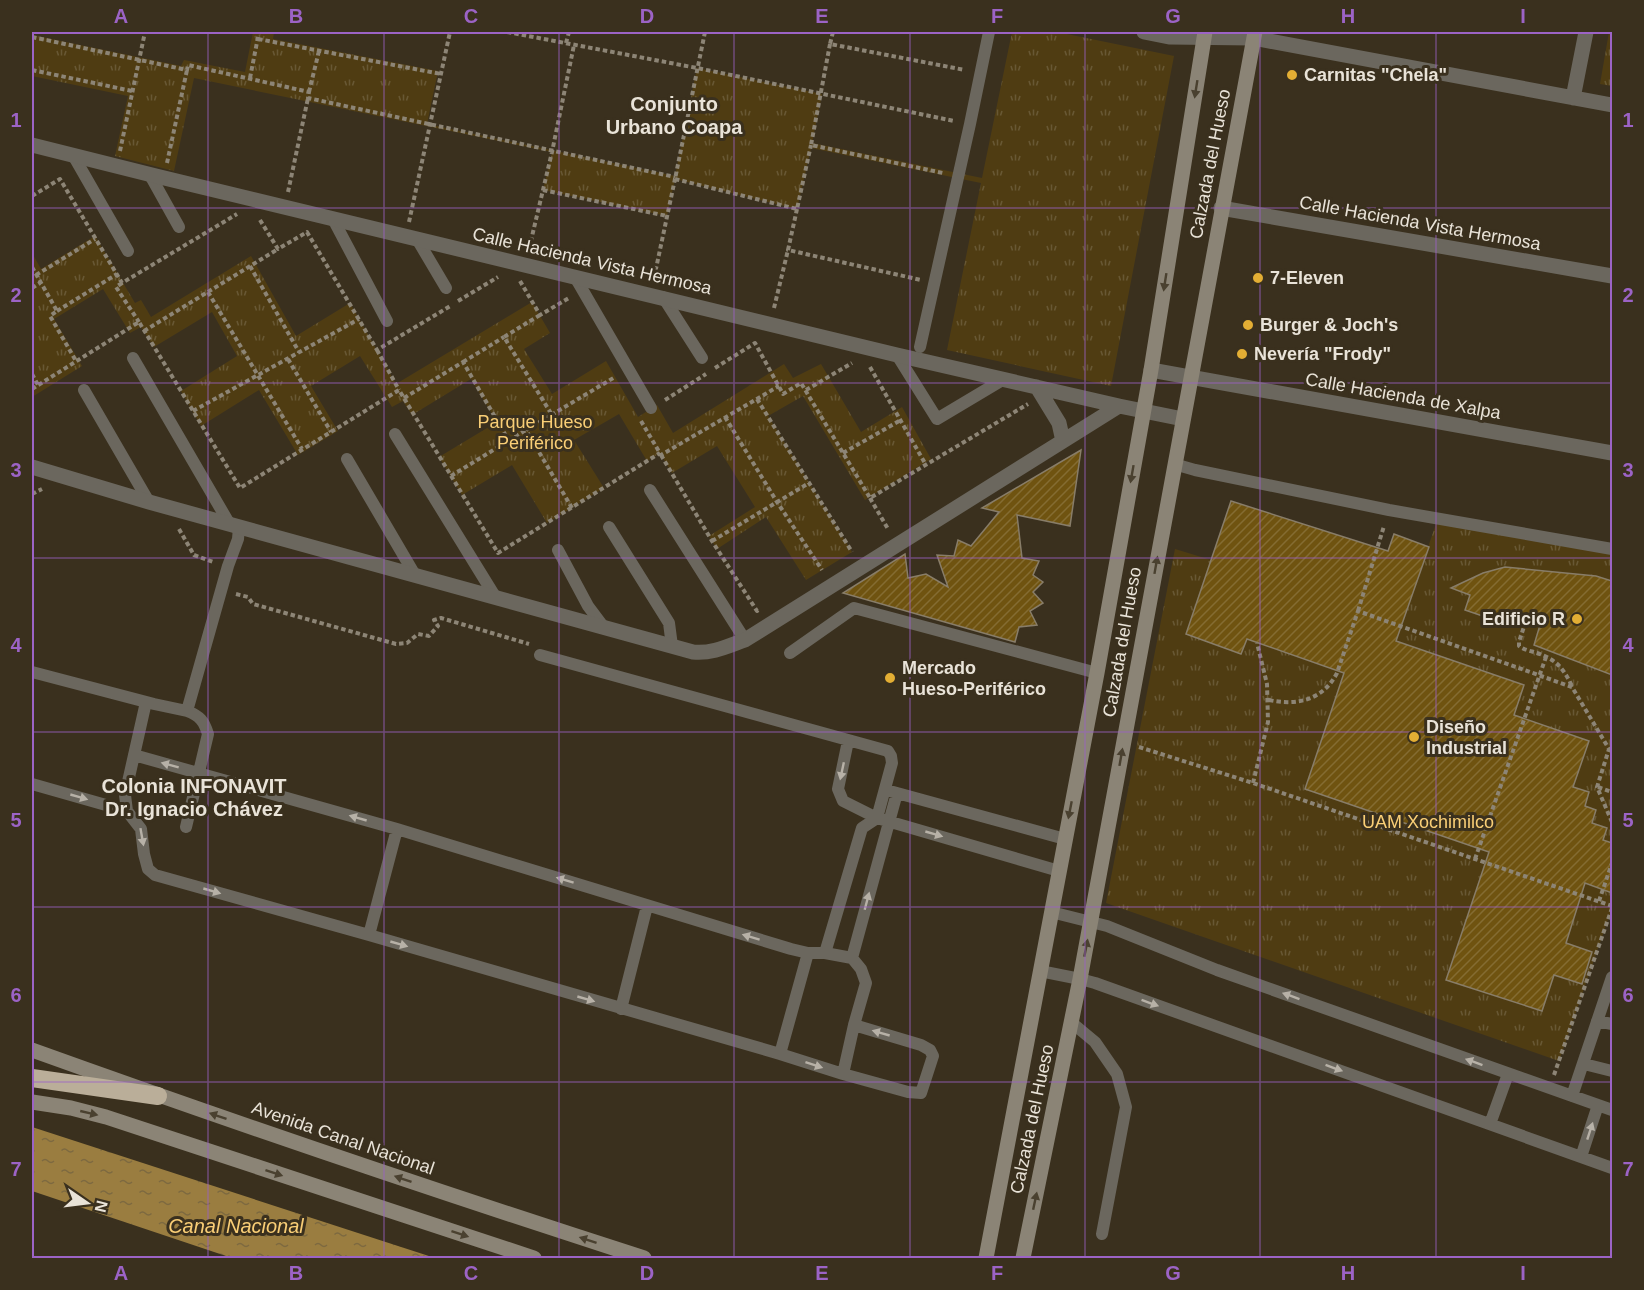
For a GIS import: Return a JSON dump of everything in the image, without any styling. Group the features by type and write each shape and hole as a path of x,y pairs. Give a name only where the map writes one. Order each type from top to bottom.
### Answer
{"highway":[{"path":"32,1078 158,1096"}],"main road":[{"name":"Calzada del Hueso","path":"986,1258 1097,673 1151,370 1205,34"},
{"name":"Calzada del Hueso","path":"1023,1258 1091,921 1254,35"},
{"name":"Avenida Canal Nacional","path":"32,1050 158,1096 644,1258"},
{"path":"32,1102 71,1108 106,1117 534,1258"}],"street":[{"path":"1144,32 1169,37 1205,34 1254,35 1612,105"},
{"path":"1573,98 1586,32"},
{"name":"Calle Hacienda Vista Hermosa","path":"32,145 1004,379 1035,394 1119,406 1183,419"},
{"name":"Calle Hacienda Vista Hermosa","path":"1221,208 1612,276"},
{"name":"Calle Hacienda de Xalpa","path":"1151,370 1612,453"},
{"path":"1035,394 1059,423 1063,441"},
{"path":"32,467 149,502 496,598 693,652 705,653 745,640 1119,406"}],"lane":[{"path":"920,347 989,32"},
{"path":"74,155 128,251"},
{"path":"150,175 179,227"},
{"path":"333,219 387,321"},
{"path":"417,239 446,288"},
{"path":"575,277 656,405"},
{"path":"663,297 702,358"},
{"path":"897,355 937,419 1004,379"},
{"path":"134,358 234,525 238,539 228,566 187,711"},
{"path":"84,390 149,502"},
{"path":"395,434 496,598"},
{"path":"347,459 415,575"},
{"path":"1174,464 1389,510 1612,549"},
{"path":"650,490 745,640"},
{"path":"609,527 669,623 672,646"},
{"path":"558,550 588,606 603,626"},
{"path":"790,653 854,608 1097,673"},
{"path":"540,655 888,751 892,763 891,792 852,958"},
{"path":"32,672 199,715 205,723 208,734 186,826"},
{"path":"146,702 125,795 127,811 141,829 148,869 155,875 369,935 843,1074 908,1092 921,1093 933,1056 930,1050 921,1045 854,1025"},
{"path":"848,741 838,789 843,801 883,820 1059,871"},
{"path":"134,755 397,829 808,953 825,952 852,958 861,969 866,983 843,1074"},
{"path":"32,784 127,811"},
{"path":"891,792 1065,839"},
{"path":"825,952 862,828 883,820"},
{"path":"369,935 397,829"},
{"path":"621,1009 647,906"},
{"path":"1051,912 1107,926 1228,974 1612,1110"},
{"path":"780,1054 808,953"},
{"path":"1040,971 1080,979 1612,1168"},
{"path":"1572,1096 1612,978"},
{"path":"1597,1021 1612,1024"},
{"path":"1071,1022 1095,1042 1117,1074 1126,1107 1102,1234"},
{"path":"1584,1064 1612,1071"},
{"path":"1491,1124 1508,1074"},
{"path":"1581,1157 1598,1105"}],"path":[{"path":"120,152 145,32"},
{"path":"250,78 260,32"},
{"path":"409,222 450,32"},
{"path":"507,32 970,124"},
{"path":"566,43 569,32"},
{"path":"653,282 705,32"},
{"path":"774,312 822,94 832,32"},
{"path":"32,37 187,70"},
{"path":"258,39 441,74"},
{"path":"830,44 980,74"},
{"path":"528,252 574,45"},
{"path":"287,193 319,51"},
{"path":"167,164 188,65 309,92"},
{"path":"32,70 132,91"},
{"path":"308,98 675,178 797,209"},
{"path":"811,145 958,176"},
{"path":"32,196 60,179 122,283"},
{"path":"543,190 667,216"},
{"path":"242,211 116,287 240,488 399,390"},
{"path":"257,214 278,249"},
{"path":"144,331 307,232 498,553 661,454 779,386"},
{"path":"36,275 95,239"},
{"path":"788,250 934,282"},
{"path":"32,267 57,311"},
{"path":"250,267 299,352"},
{"path":"76,361 50,316 117,274"},
{"path":"377,350 502,274"},
{"path":"517,277 540,315"},
{"path":"32,288 40,283"},
{"path":"208,292 302,449"},
{"path":"404,398 568,298 574,308"},
{"path":"193,411 359,320"},
{"path":"32,389 139,322"},
{"path":"504,337 552,415"},
{"path":"656,405 755,343 783,394 801,383 806,390 888,529 879,535"},
{"path":"288,359 331,432"},
{"path":"463,362 509,441"},
{"path":"806,390 854,362"},
{"path":"869,365 926,465"},
{"path":"451,476 615,377 609,368"},
{"path":"32,374 38,385"},
{"path":"870,498 926,465 1035,394"},
{"path":"757,399 852,552 861,546"},
{"path":"639,417 756,611 766,605"},
{"path":"725,417 822,570 814,575"},
{"path":"843,453 901,420"},
{"path":"526,430 572,508"},
{"path":"712,541 809,483"},
{"path":"1269,700 1283,703 1309,699 1321,693 1332,682 1358,611 1389,510"},
{"path":"178,527 194,555 228,566"},
{"path":"221,590 248,597 253,604 396,644 407,643 418,634 429,636 438,626 434,620 441,618 539,648 540,655"},
{"path":"1358,611 1572,687"},
{"path":"1528,614 1518,642 1519,646 1561,666 1609,749 1597,787 1612,822"},
{"path":"1253,783 1268,722 1269,700 1257,643"},
{"path":"1475,859 1546,657"},
{"path":"1136,746 1253,783 1612,907 1550,1088"},
{"path":"1597,787 1612,792"},
{"path":"1599,902 1612,863"}],"green space":[{"path":"253,32 274,32 273,39 438,71 427,124 675,176 697,68 822,94 812,143 982,178 1012,32 1057,32 1174,56 1111,386 947,350 981,183 811,148 797,209 675,179 667,216 543,190 552,152 194,78 174,171 115,156 128,96 32,76 32,35 181,66 184,60 245,72"},
{"path":"1609,32 1612,32 1612,86 1600,84"},
{"name":"Parque Hueso Periférico","path":"95,236 135,303 141,300 151,317 251,256 296,336 350,303 396,384 532,302 550,333 524,349 552,394 606,361 638,417 657,405 673,433 784,364 793,378 821,364 861,432 902,407 931,459 865,500 803,396 768,416 852,552 806,580 766,517 717,549 709,536 755,507 717,446 672,473 660,453 647,461 619,414 574,440 604,488 547,523 512,465 462,495 439,457 497,422 471,379 412,415 403,401 392,407 360,356 311,386 338,431 298,455 259,390 201,426 181,391 237,356 212,312 154,347 141,327 130,333 103,289 54,319 82,366 32,397 32,253 41,269"},
{"name":"UAM Xochimilco","path":"1437,521 1612,552 1612,908 1559,1061 1106,903 1175,549 1211,560 1247,639 1403,620"}],"water":[{"name":"Canal Nacional","path":"32,1127 435,1258 232,1258 32,1191"}],"building":[{"path":"1081,450 1070,526 1017,515 1022,558 1039,561 1033,575 1043,582 1033,592 1043,603 1030,611 1037,625 1019,627 1015,642 843,593 905,554 908,578 926,574 948,587 937,555 954,556 958,540 971,546 999,512 982,508"},
{"path":"1231,501 1388,551 1394,534 1429,547 1396,641 1524,685 1514,715 1589,741 1573,787 1589,792 1585,806 1596,810 1592,823 1607,828 1603,840 1612,843 1612,893 1585,883 1566,943 1592,952 1582,984 1554,975 1542,1011 1446,980 1489,852 1305,789 1344,673 1247,639 1241,654 1186,634"},
{"name":"Edificio R","path":"1505,567 1596,576 1612,581 1612,675 1534,645 1543,615 1503,623 1465,610 1470,595 1451,588 1483,573"}],"place":[{"name":"Carnitas \"Chela\"","path":"1292,75"},
{"name":"7-Eleven","path":"1258,278"},
{"name":"Burger & Joch's","path":"1248,325"},
{"name":"Nevería \"Frody\"","path":"1242,354"},
{"name":"Edificio R","path":"1577,619"},
{"name":"Mercado Hueso-Periférico","path":"890,678"},
{"name":"Diseño Industrial","path":"1414,737"}],"district":[{"name":"Conjunto Urbano Coapa","path":"674,116"},
{"name":"Colonia INFONAVIT Dr. Ignacio Chávez","path":"194,798"}]}
